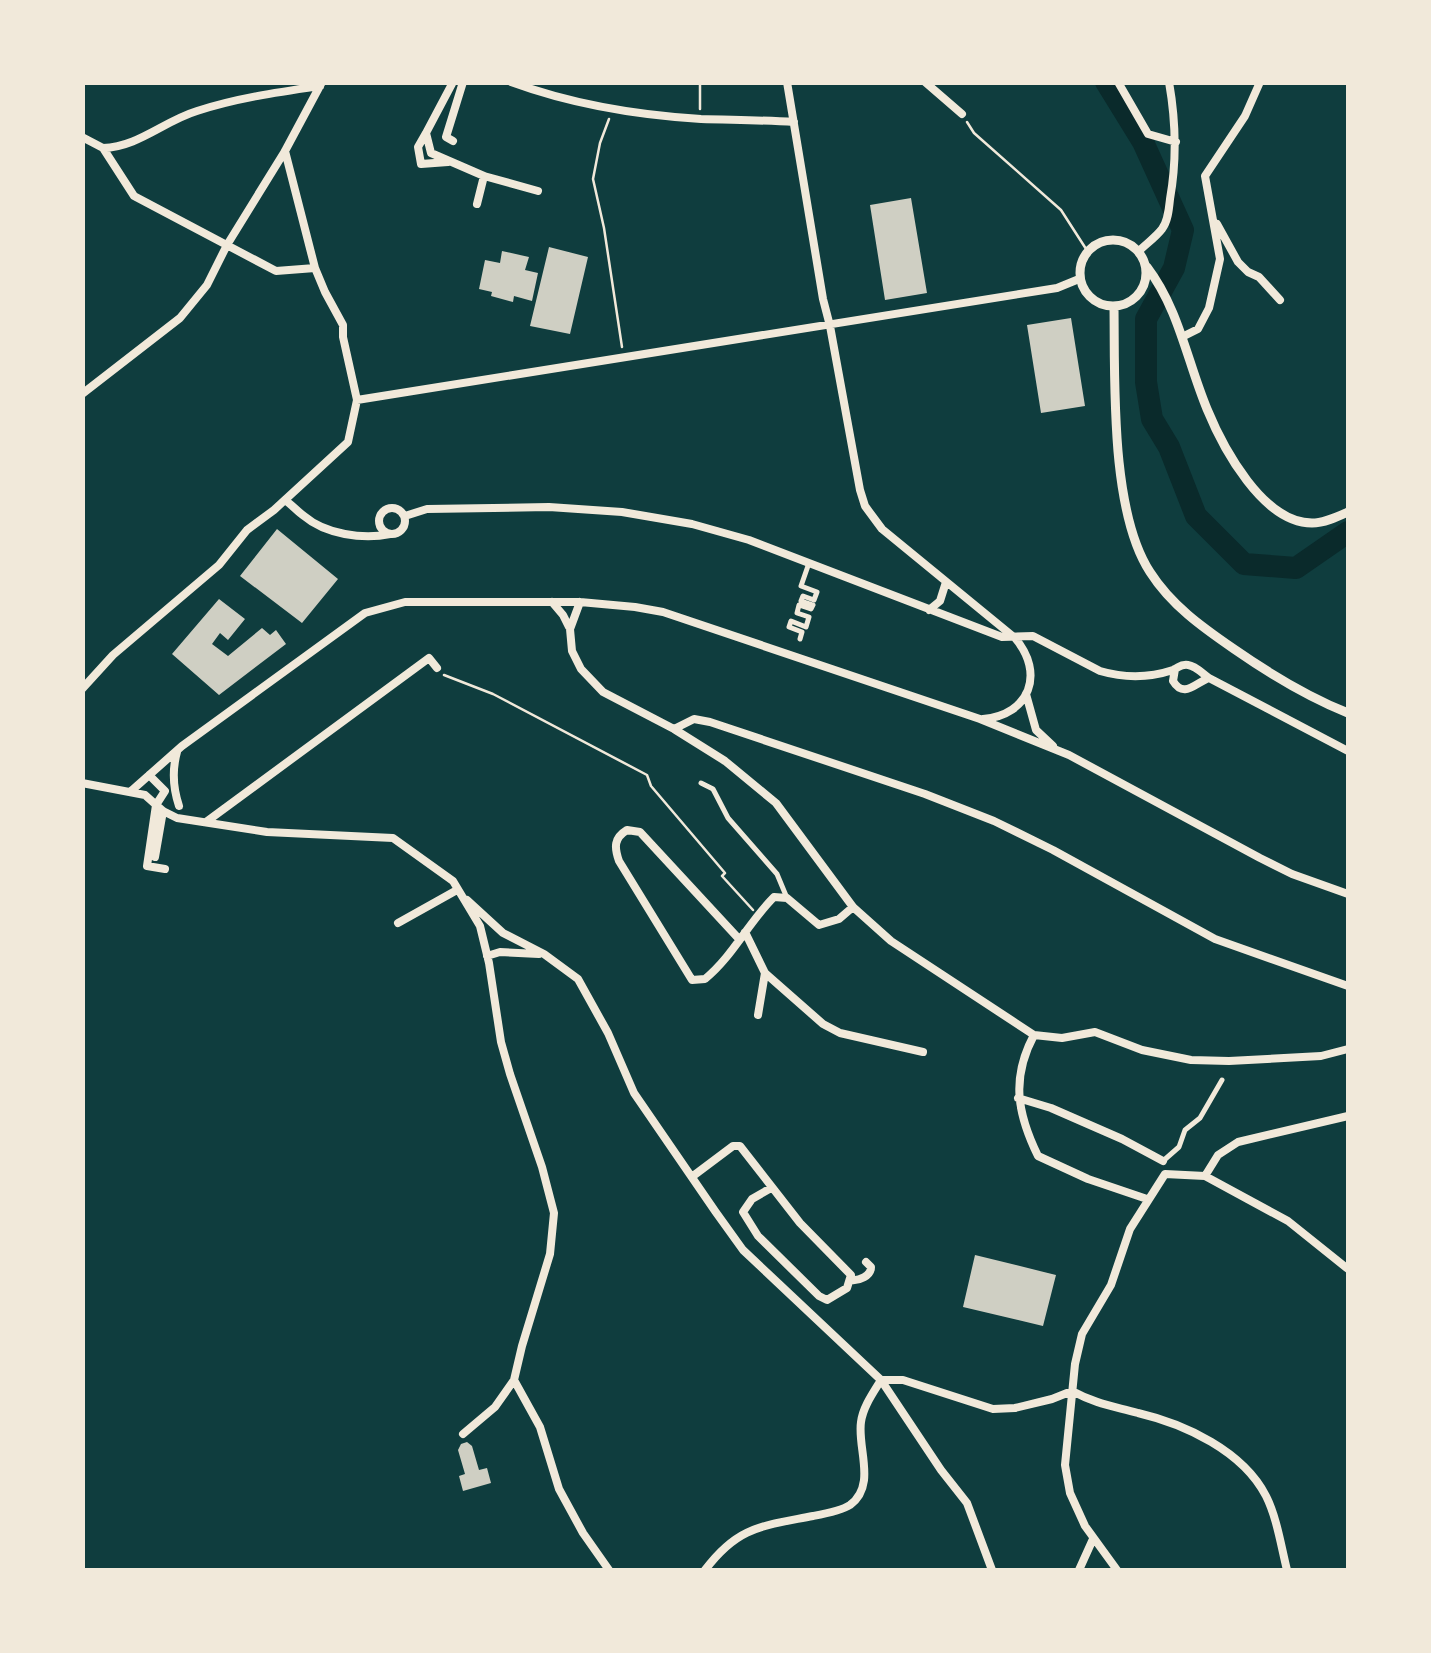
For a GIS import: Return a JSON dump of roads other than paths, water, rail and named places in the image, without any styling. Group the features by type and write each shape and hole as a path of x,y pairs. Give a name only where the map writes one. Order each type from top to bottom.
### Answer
{"street":[{"path":"449,162 421,164 418,147 453,82"},
{"path":"453,141 446,136 463,82"},
{"path":"510,82 540,93 612,108 697,118 794,122"},
{"path":"787,82 823,299 866,506 882,529 1015,638 1028,653 1031,678 1026,694 1003,715 980,719"},
{"path":"925,82 962,114"},
{"path":"1118,82 1148,134 1176,142"},
{"path":"1139,251 1163,228 1168,216 1176,142 1168,82"},
{"path":"1182,336 1198,329 1209,308 1220,259 1205,176 1245,116 1260,82"},
{"path":"82,137 104,148 121,148 194,112 321,84"},
{"path":"82,394 180,318 207,285 321,84"},
{"path":"426,132 431,153 484,176 538,191"},
{"path":"104,148 134,196 276,271 315,268"},
{"path":"82,689 114,655 219,565 247,530 348,442 357,400 343,338 344,325 315,268 285,150"},
{"path":"477,204 484,176"},
{"path":"1214,220 1238,262 1280,300"},
{"path":"1147,267 1145,285 1135,299 1114,307 1101,305 1087,295 1080,279 1081,261 1091,247 1107,239 1125,241 1139,251 1168,303 1216,428 1228,452 1263,499 1283,516 1303,522 1314,523 1348,512"},
{"path":"357,400 830,326 1057,288 1080,279"},
{"path":"1114,307 1124,499 1133,535 1148,570 1195,622 1286,683 1348,713"},
{"path":"285,500 306,519 346,534 390,534 399,531 405,516"},
{"path":"390,534 378,525 386,508 399,509 405,516"},
{"path":"405,516 427,509 548,508 622,512 692,524 749,540 1002,637 1033,636 1100,671 1139,676 1192,666 1348,752"},
{"path":"359,535 378,525"},
{"path":"800,640 802,632 789,628 791,621 806,627 809,617 796,613 799,605 812,609 813,605 801,601 802,596 814,600 817,592 801,586 809,563"},
{"path":"929,610 940,601 946,582"},
{"path":"130,792 177,751 366,613 405,602 580,602 663,612 980,719 1069,755 1292,874 1348,894"},
{"path":"552,602 570,628 572,651 580,670 603,692 725,761 776,803 853,907 891,942 1034,1035 1062,1038 1095,1032 1142,1050 1191,1060 1229,1062 1321,1056 1348,1049"},
{"path":"570,628 580,602"},
{"path":"206,822 429,658 437,668"},
{"path":"1175,669 1173,680 1183,690 1210,678"},
{"path":"1026,694 1036,730 1055,749"},
{"path":"674,729 694,719 710,722 994,820 1214,939 1348,986"},
{"path":"177,751 173,774 180,806"},
{"path":"149,774 196,821"},
{"path":"82,783 144,795 177,818 281,834 394,838 453,881 480,926 501,1042 554,1213 550,1254 514,1380 495,1407 463,1434"},
{"path":"702,783 713,788 728,818 777,874 788,898 819,925 839,919 853,907"},
{"path":"165,791 146,866 165,869"},
{"path":"155,856 160,808"},
{"path":"788,898 774,897 757,914 742,936 723,964 705,980 692,980 620,860 614,848 618,835 626,830 640,832 742,936 765,973 824,1024 840,1033 922,1052"},
{"path":"398,924 457,890"},
{"path":"457,890 503,934 544,954 578,979 608,1033 634,1093 743,1250 881,1380 968,1503 992,1570"},
{"path":"487,956 500,952 544,954"},
{"path":"758,1016 765,973"},
{"path":"1034,1035 1026,1050 1017,1090 1038,1156 1075,1174 1147,1199"},
{"path":"1018,1098 1051,1108 1163,1161 1178,1147 1185,1130 1200,1118 1222,1080"},
{"path":"1205,1176 1218,1155 1238,1142 1348,1116"},
{"path":"693,1176 733,1146 748,1153 770,1188 851,1275 846,1288 827,1300 758,1236 743,1212 752,1199 770,1188"},
{"path":"1117,1570 1093,1539 1070,1493 1066,1465 1074,1364 1082,1334 1111,1285 1130,1229 1165,1174 1205,1176 1288,1221 1348,1269"},
{"path":"851,1280 868,1274 871,1267 866,1262"},
{"path":"514,1380 540,1427 560,1490 609,1570"},
{"path":"881,1380 903,1380 993,1409 1052,1400 1072,1391"},
{"path":"705,1570 733,1539 751,1529 824,1514 851,1504 863,1487 860,1423 881,1380"},
{"path":"1072,1391 1094,1403 1176,1425 1221,1448 1248,1470 1266,1496 1288,1570"},
{"path":"1079,1570 1093,1539"}],"waterway":[{"path":"1106,82 1143,142 1183,230 1174,268 1146,319 1146,382 1152,419 1169,447 1196,516 1244,564 1296,568 1348,532"}]}
